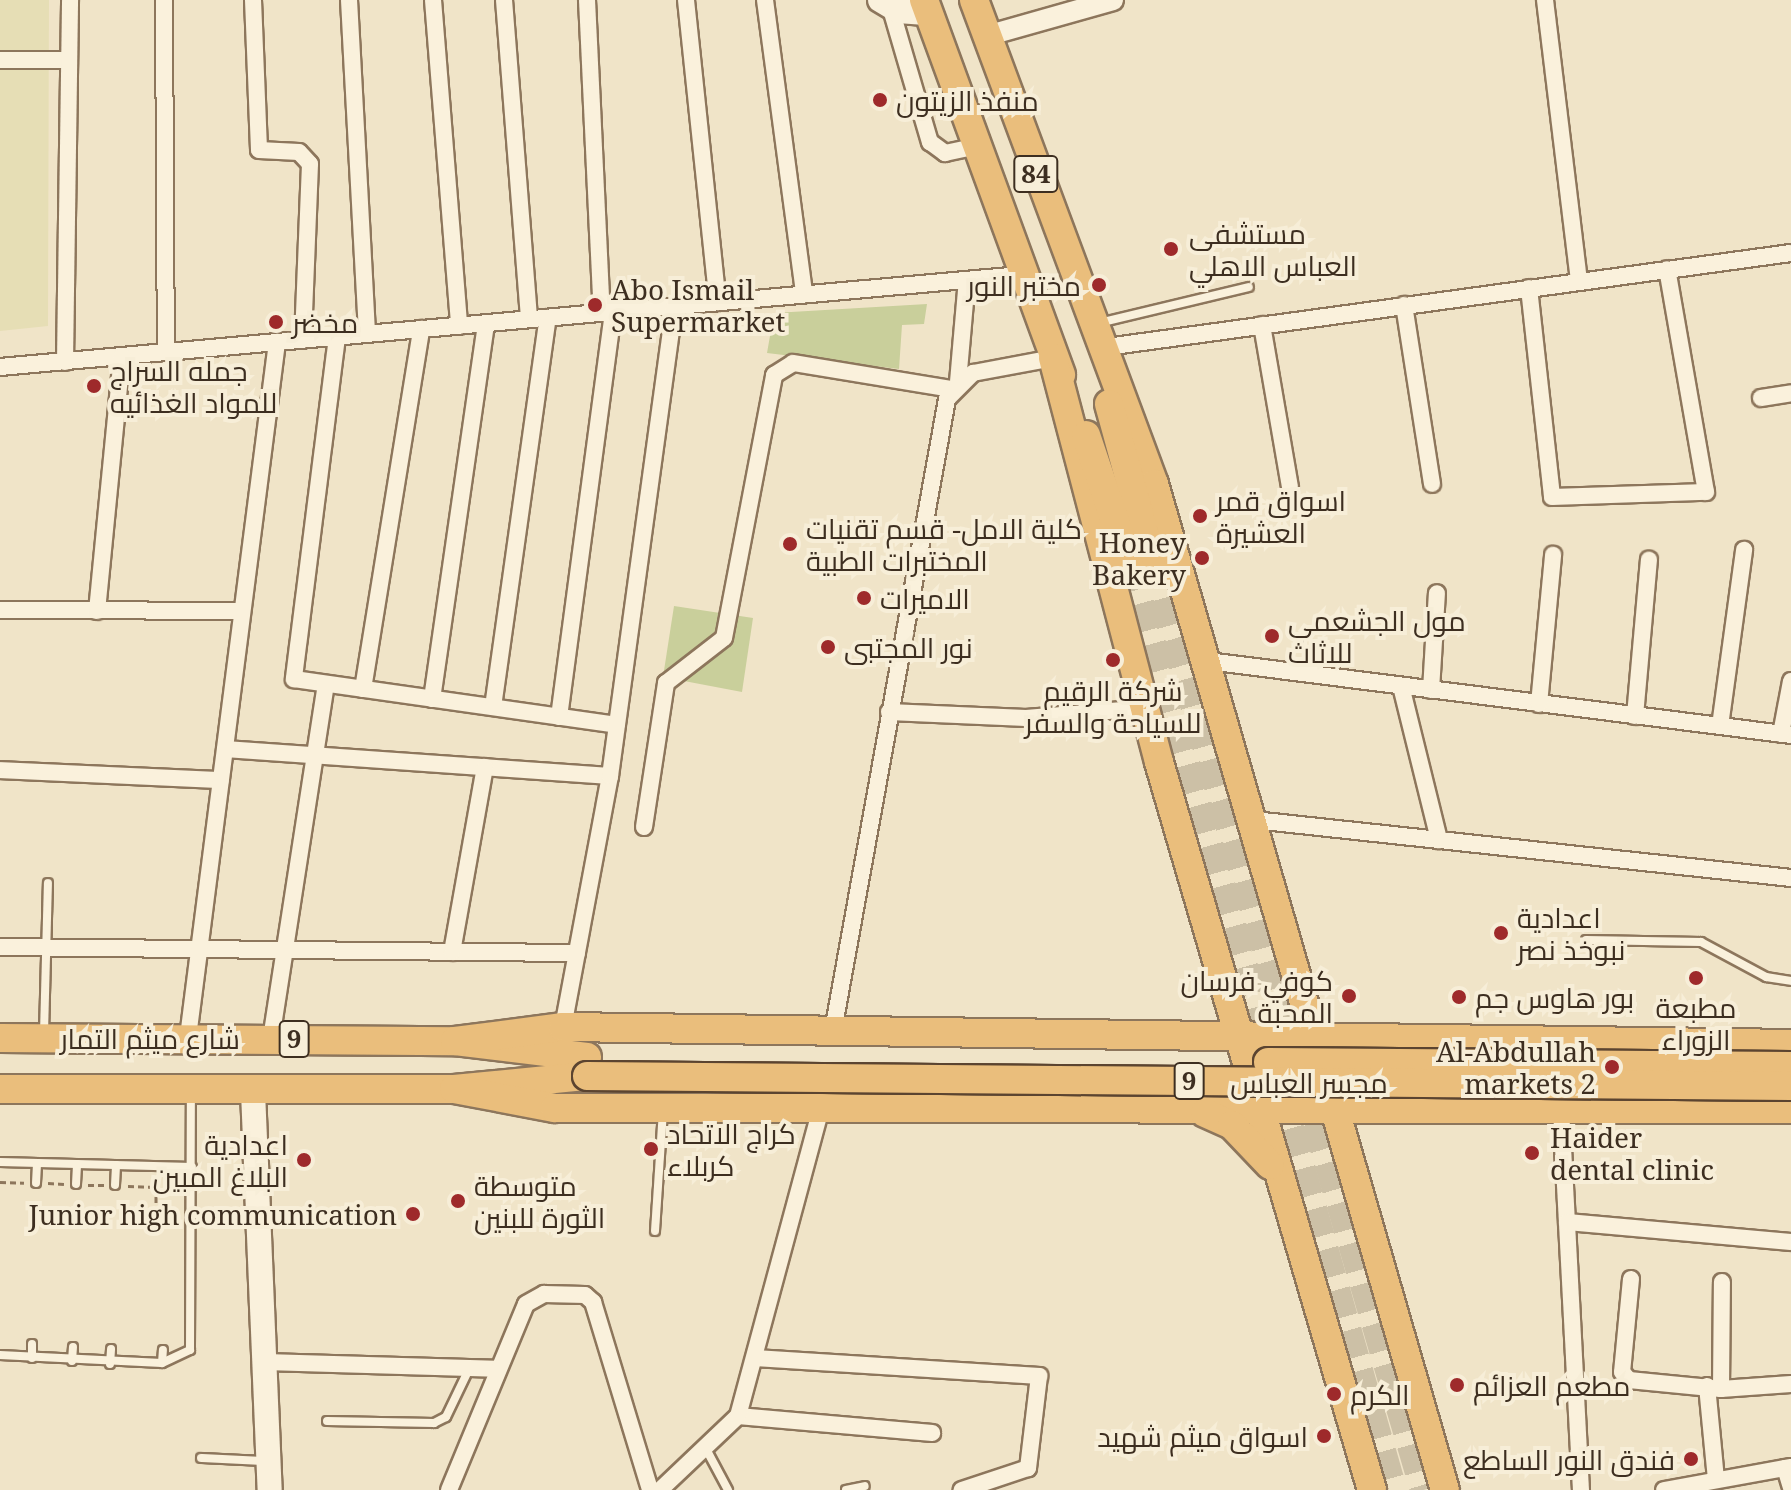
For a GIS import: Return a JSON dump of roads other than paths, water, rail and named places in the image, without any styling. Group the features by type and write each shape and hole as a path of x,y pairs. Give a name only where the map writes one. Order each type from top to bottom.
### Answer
{"highway":[{"name":"84","path":"927,7 1021,275 1140,561 1095,336 974,0"},
{"path":"1095,336 1154,484 1208,661 1445,1490"},
{"path":"1053,358 1144,708 1372,1490"},
{"path":"1170,1036 1206,1017 1220,975"},
{"path":"1301,980 1333,1024 1373,1038"},
{"path":"455,1041 563,1027 1791,1044"},
{"name":"شارع ميثم التمار","path":"0,1038 455,1041 587,1066"},
{"name":"شارع ميثم التمار","path":"0,1089 253,1092 454,1089 587,1066"},
{"name":"مجسر العباس","path":"587,1066 1791,1066"},
{"name":"مجسر العباس","path":"587,1066 1791,1086"},
{"path":"454,1089 555,1108 1791,1109"},
{"path":"1184,1109 1232,1125 1281,1184"},
{"path":"1354,1163 1358,1126 1380,1109"}],"main road":[{"path":"886,5 927,7"},
{"path":"253,1092 270,1490"}],"street":[{"path":"65,362 70,0"},
{"path":"164,0 166,352"},
{"path":"253,0 259,150 299,152 310,164 303,340"},
{"path":"349,0 367,334"},
{"path":"433,0 459,326"},
{"path":"504,0 529,319"},
{"path":"559,717 608,312 587,0"},
{"path":"686,0 718,302"},
{"path":"765,0 804,294"},
{"path":"986,36 1113,0"},
{"path":"1545,0 1579,281"},
{"path":"886,5 930,142 945,153 974,147"},
{"path":"0,60 69,60"},
{"path":"1095,336 1262,325 1791,253"},
{"path":"1529,288 1552,497 1706,492 1667,269"},
{"path":"0,367 1021,275"},
{"path":"833,1031 889,712 955,386 967,280"},
{"path":"1404,305 1432,484"},
{"path":"563,1027 610,776 674,306"},
{"path":"493,707 548,318"},
{"path":"432,699 486,323"},
{"path":"1262,325 1290,487"},
{"path":"363,689 421,329"},
{"path":"337,337 294,679 617,725"},
{"path":"188,1037 277,342"},
{"path":"97,611 122,356"},
{"path":"644,827 666,683 724,638 774,375 793,363 955,386 981,370 1053,358"},
{"path":"1761,398 1791,393"},
{"path":"1720,726 1744,550"},
{"path":"1539,704 1553,555"},
{"path":"1635,716 1649,560"},
{"path":"1431,690 1437,593"},
{"path":"0,610 242,611"},
{"path":"1208,661 1786,734 1791,681"},
{"path":"271,1039 326,684"},
{"path":"1401,686 1439,840"},
{"path":"889,712 1026,718 1144,708"},
{"path":"225,749 610,776"},
{"path":"452,952 485,767"},
{"path":"0,770 221,780"},
{"path":"1254,820 1791,878"},
{"path":"0,947 577,953"},
{"path":"660,1490 738,1416 821,1108"},
{"path":"1561,1109 1581,1490"},
{"path":"1567,1222 1791,1242"},
{"path":"1631,1279 1622,1372 1639,1386 1714,1388 1791,1384"},
{"path":"1716,1480 1714,1388 1722,1282"},
{"path":"449,1490 495,1369 526,1304 544,1294 585,1295 598,1313 650,1490"},
{"path":"755,1358 1039,1376 1028,1468 962,1490"},
{"path":"265,1362 495,1369"},
{"path":"738,1416 932,1433"},
{"path":"1664,1490 1788,1468 1791,1488"}],"lane":[{"path":"1095,336 1249,287"},
{"path":"44,1037 48,883"},
{"path":"1586,940 1701,942 1766,977 1791,981"},
{"path":"0,1355 110,1364 162,1363 193,1346 191,1091"},
{"path":"655,1231 663,1108"},
{"path":"0,1162 192,1167"},
{"path":"36,1183 37,1163"},
{"path":"76,1184 77,1164"},
{"path":"115,1185 116,1165"},
{"path":"32,1344 32,1358"},
{"path":"72,1361 73,1347"},
{"path":"110,1364 111,1349"},
{"path":"162,1363 163,1350"},
{"path":"327,1421 434,1423 446,1417 469,1368"},
{"path":"705,1446 728,1490"},
{"path":"201,1458 269,1462"},
{"path":"846,1490 865,1486"}],"tunnel":[{"path":"1151,558 1424,1490"},
{"path":"1129,563 1393,1490"}],"place":[{"name":"منفذ الزيتون","path":"880,100"},
{"name":"مستشفى العباس الاهلي","path":"1171,249"},
{"name":"مختبر النور","path":"1099,285"},
{"name":"Abo Ismail Supermarket","path":"595,305"},
{"name":"مخضر","path":"276,322"},
{"name":"جمله السراج للمواد الغذائيه","path":"94,386"},
{"name":"اسواق قمر العشيرة","path":"1200,516"},
{"name":"كلية الامل- قسم تقنيات المختبرات الطبية","path":"790,544"},
{"name":"Honey Bakery","path":"1202,558"},
{"name":"الاميرات","path":"864,598"},
{"name":"مول الجشعمي للاثاث","path":"1272,636"},
{"name":"نور المجتبى","path":"828,647"},
{"name":"شركة الرقيم للسياحة والسفر","path":"1113,660"},
{"name":"اعدادية نبوخذ نصر","path":"1501,933"},
{"name":"مطبعة الزوراء","path":"1696,978"},
{"name":"كوفي فرسان المحبة","path":"1349,996"},
{"name":"بور هاوس جم","path":"1459,997"},
{"name":"Al-Abdullah markets 2","path":"1612,1067"},
{"name":"كراج الاتحاد كربلاء","path":"651,1149"},
{"name":"Haider dental clinic","path":"1532,1153"},
{"name":"اعدادية البلاغ المبين","path":"304,1160"},
{"name":"متوسطة الثورة للبنين","path":"458,1201"},
{"name":"Junior high communication","path":"413,1214"},
{"name":"مطعم العزائم","path":"1457,1385"},
{"name":"الكرم","path":"1334,1394"},
{"name":"اسواق ميثم شهيد","path":"1324,1436"},
{"name":"فندق النور الساطع","path":"1691,1459"}]}
